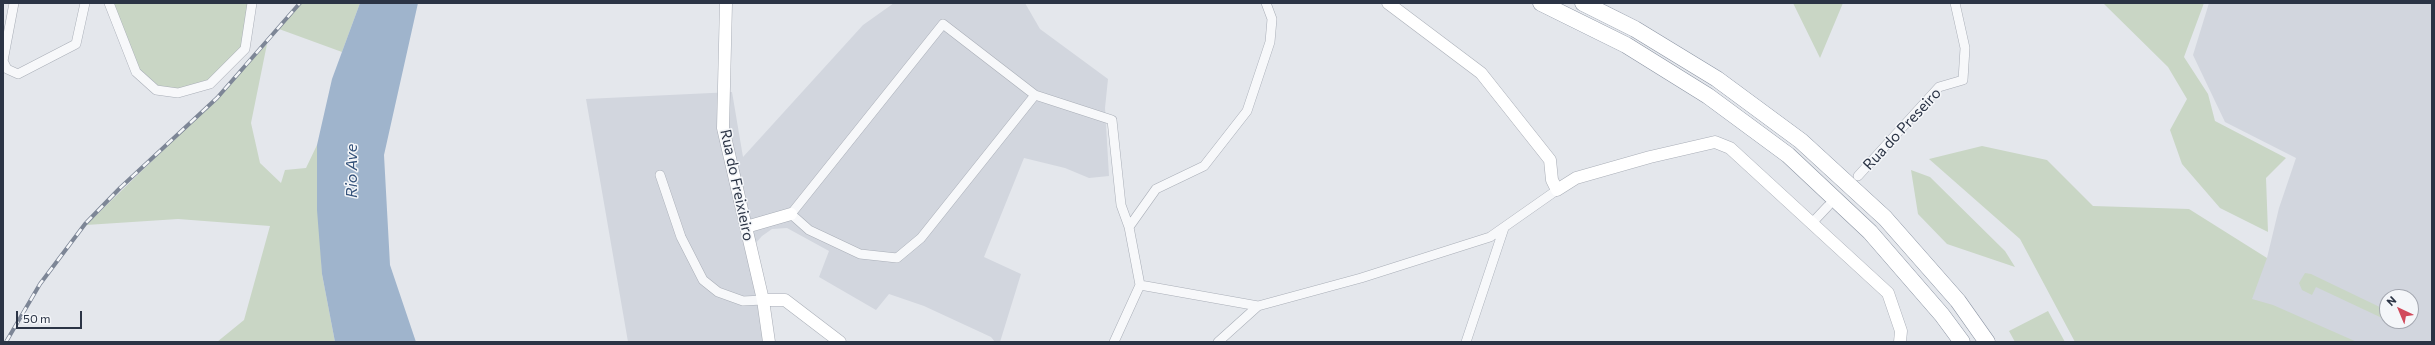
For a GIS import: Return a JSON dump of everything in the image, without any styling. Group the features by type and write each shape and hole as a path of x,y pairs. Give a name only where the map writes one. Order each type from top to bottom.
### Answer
{"highway":[{"path":"1541,3 1626,45 1708,96 1788,155 1870,232 1942,314 1962,342"},
{"path":"1583,3 1634,29 1717,79 1801,141 1885,218 1958,301 1987,342"}],"street":[{"path":"14,3 3,61 7,69 18,74 76,44 85,3"},
{"path":"109,3 136,72 156,90 178,93 210,84 245,49 252,3"},
{"name":"Rua do Freixieiro","path":"726,3 723,128 763,300 769,342"},
{"path":"1128,227 1156,189 1204,166 1247,111 1270,42 1272,18 1266,3"},
{"path":"1388,3 1481,73 1550,160 1552,180 1556,190"},
{"name":"Rua do Preseiro","path":"1858,176 1939,87 1963,80 1965,48 1955,3"},
{"path":"746,227 791,214 943,24 1035,95 1112,120 1121,205 1128,227 1140,285 1114,342"},
{"path":"791,214 809,230 860,254 897,258 921,238 1035,95"},
{"path":"1140,285 1258,306 1361,278 1490,237 1556,190 1576,178 1650,157 1715,142 1730,148 1888,294 1900,331 1900,342"},
{"path":"660,175 681,236 703,280 718,292 743,301 785,300 840,342"},
{"path":"1812,223 1828,206"},
{"path":"1466,342 1504,228"},
{"path":"1218,342 1258,306"}],"shaded area":[{"path":"894,3 1025,3 1040,29 1108,79 1105,108 1109,176 1089,178 1065,168 1024,158 984,257 1021,274 1000,342 995,342 991,337 924,306 889,294 876,310 819,277 829,251 787,228 772,229 762,236 748,252 760,307 763,342 628,342 586,99 732,92 743,157 863,25"},
{"path":"2209,3 2432,3 2432,342 2182,342 2267,258 2279,208 2296,158 2225,122 2193,55"}],"green space":[{"path":"109,3 252,3 245,49 210,84 178,93 156,90 136,72"},
{"path":"299,3 360,3 342,52 279,29"},
{"path":"1793,3 1843,3 1820,58"},
{"path":"2103,3 2204,3 2184,57 2208,94 2215,121 2286,158 2266,178 2268,232 2220,208 2182,164 2170,130 2187,99 2168,67"},
{"path":"267,44 251,123 260,163 281,183 285,170 306,168 317,145 322,274 335,342 217,342 244,320 270,226 178,219 86,225 217,98"},
{"path":"1982,146 2047,160 2093,206 2189,209 2267,258 2252,299 2273,305 2357,342 2075,342 2020,239 1929,159"},
{"path":"1911,170 1930,177 2005,251 2015,267 1947,244 1918,214"},
{"path":"2305,273 2311,274 2379,307 2379,317 2316,287 2312,295 2302,290 2299,283"},
{"path":"2048,311 2065,342 2015,342 2009,331"}],"water":[{"name":"Rio Ave","path":"360,3 418,3 384,155 390,265 416,342 335,342 322,274 317,210 317,145 332,79"}],"railway":[{"path":"6,342 40,284 85,224 120,188 217,98 300,3"}]}
